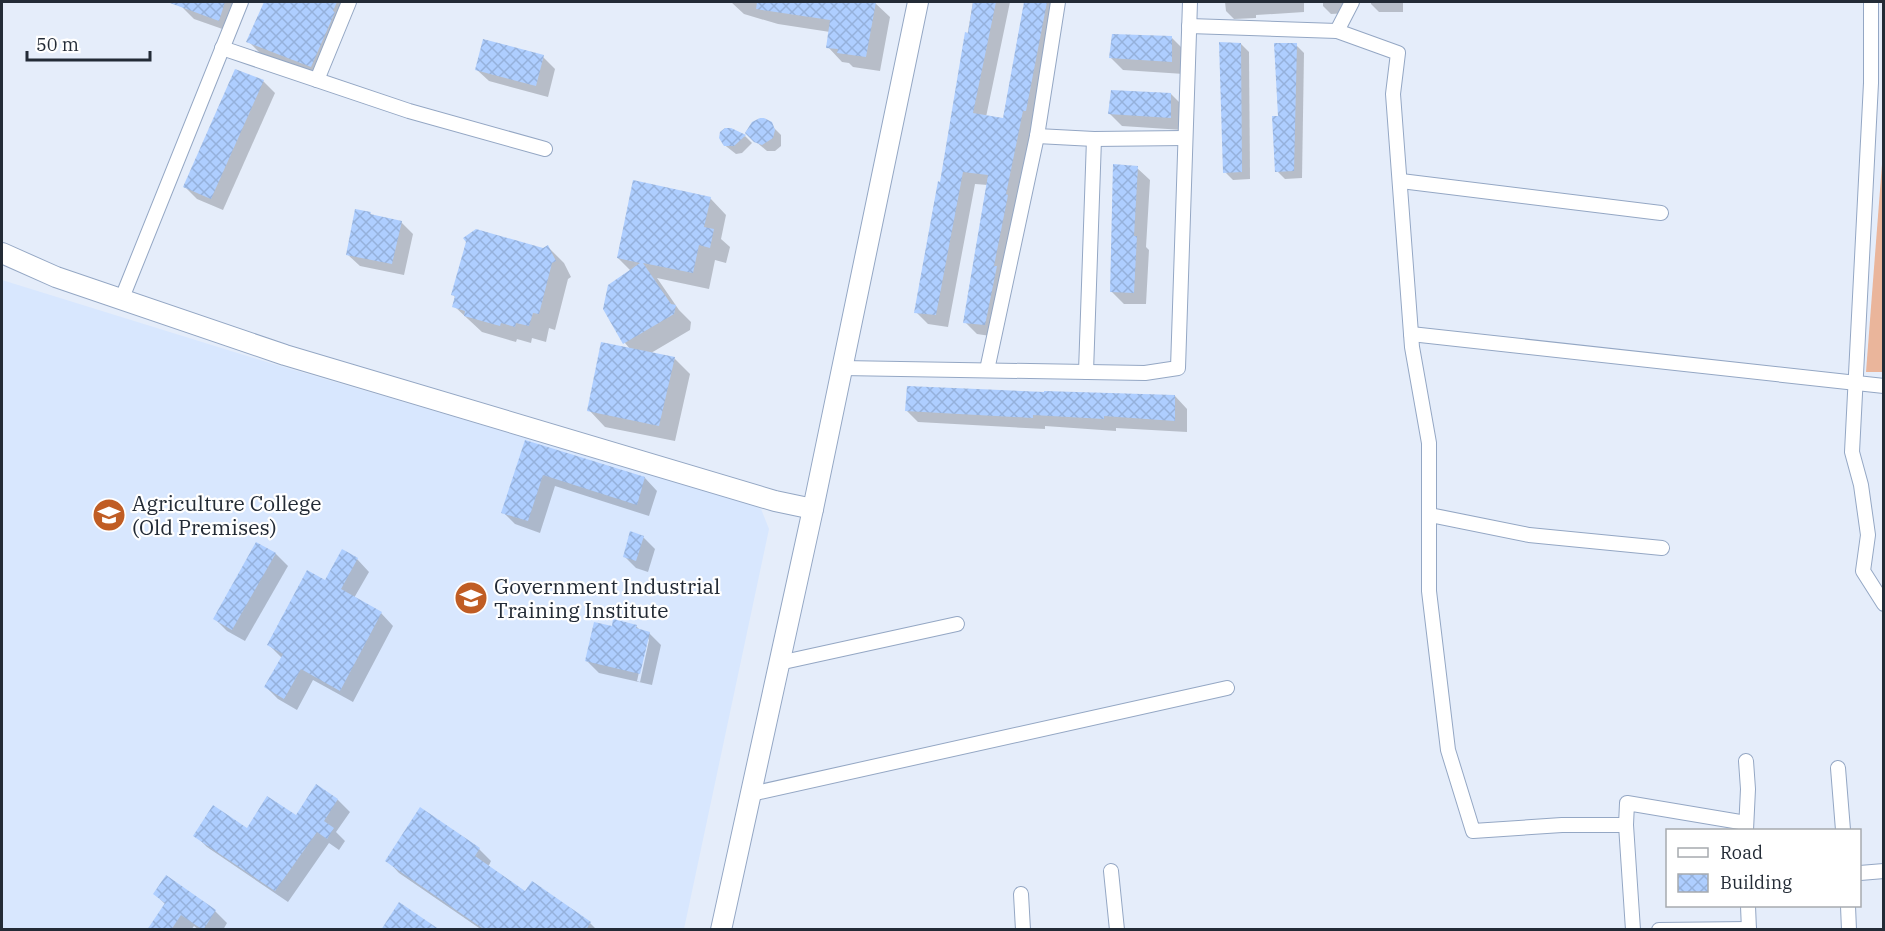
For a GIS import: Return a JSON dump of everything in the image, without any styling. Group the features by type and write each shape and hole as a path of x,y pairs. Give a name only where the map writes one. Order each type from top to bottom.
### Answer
{"main road":[{"path":"722,930 813,509 918,2"},
{"path":"2,253 56,277 285,355 775,501 813,509"}],"street":[{"path":"122,298 241,2"},
{"path":"317,80 349,2"},
{"path":"987,370 1036,136 1058,2"},
{"path":"842,368 1145,373 1178,368 1190,2"},
{"path":"1337,31 1352,2"},
{"path":"1870,2 1871,83 1852,452 1861,485 1868,535 1863,571 1882,599"},
{"path":"1189,27 1337,31 1398,53 1393,94 1411,334 1420,401 1429,443 1429,591 1448,750 1473,831 1562,825 1626,825"},
{"path":"222,48 409,111 545,149"},
{"path":"1036,136 1094,139 1185,138"},
{"path":"1086,372 1094,139"},
{"path":"1401,181 1661,213"},
{"path":"1411,334 1884,386"},
{"path":"1430,514 1529,535 1662,548"},
{"path":"779,663 957,624"},
{"path":"751,794 1227,688"},
{"path":"1633,930 1626,825 1627,803 1746,827 1748,789 1746,761"},
{"path":"1838,768 1843,829"},
{"path":"1111,871 1117,930"},
{"path":"1861,873 1884,871"},
{"path":"1021,894 1023,930"},
{"path":"1659,930 1749,929 1748,907"},
{"path":"1848,907 1849,930"}],"shaded area":[{"path":"1883,151 1883,372 1866,372"},
{"name":"Government Industrial Training Institute","path":"2,280 270,363 751,504 761,509 769,529 684,929 2,929"}],"building":[{"path":"170,2 225,2 219,21"},
{"path":"264,2 337,2 333,11 335,12 311,67 246,42"},
{"path":"757,2 876,2 866,57 837,53 838,49 826,48 830,20 756,9"},
{"path":"973,2 996,2 973,113 1003,118 1024,2 1047,2 1026,111 1023,111 1006,194 1008,195 994,266 997,266 985,325 963,323 988,175 963,172 936,315 914,313 938,181 940,182 965,32 968,33"},
{"path":"1112,34 1172,36 1172,62 1109,58"},
{"path":"483,39 544,55 536,86 475,70"},
{"path":"1219,42 1241,43 1242,172 1223,173"},
{"path":"1274,43 1297,43 1294,171 1275,172 1272,116 1278,116"},
{"path":"235,69 264,80 211,199 183,187"},
{"path":"1111,90 1171,93 1171,118 1108,114"},
{"path":"760,118 772,122 775,130 773,138 762,145 754,142 745,133 752,122"},
{"path":"725,128 731,128 746,135 734,146 724,146 719,138 720,132"},
{"path":"1113,164 1138,166 1134,293 1110,292"},
{"path":"633,180 711,197 704,227 714,229 710,248 699,245 693,273 643,263 671,304 676,305 674,314 623,344 603,309 608,285 640,263 617,258"},
{"path":"355,209 402,221 392,264 346,255"},
{"path":"476,229 543,248 548,245 556,261 552,263 539,314 533,313 529,326 516,323 515,327 501,323 500,326 464,316 465,311 452,307 455,296 451,295 466,242 463,238"},
{"path":"601,342 675,357 659,426 587,411"},
{"path":"907,386 1175,395 1175,421 1104,416 1104,419 1033,415 1033,418 905,411"},
{"path":"525,440 645,477 637,505 543,475 528,521 501,513"},
{"path":"630,531 644,536 636,561 623,557"},
{"path":"256,542 276,553 232,630 213,619"},
{"path":"342,549 358,558 341,589 382,612 340,691 301,669 284,699 264,687 283,654 267,645 307,570 325,580"},
{"path":"613,619 637,625 636,628 650,632 640,674 585,661 594,622 612,626"},
{"path":"316,784 338,799 324,821 334,828 327,839 317,832 275,891 193,836 213,805 247,828 267,796 296,815"},
{"path":"420,807 480,848 475,856 525,891 532,881 591,922 586,930 485,930 385,861"},
{"path":"166,875 216,910 203,930 181,915 171,930 147,930 165,903 153,894"},
{"path":"399,902 440,930 381,930"}],"place":[{"name":"Agriculture College (Old Premises)","path":"109,515"},
{"name":"Government Industrial Training Institute","path":"471,598"}]}
